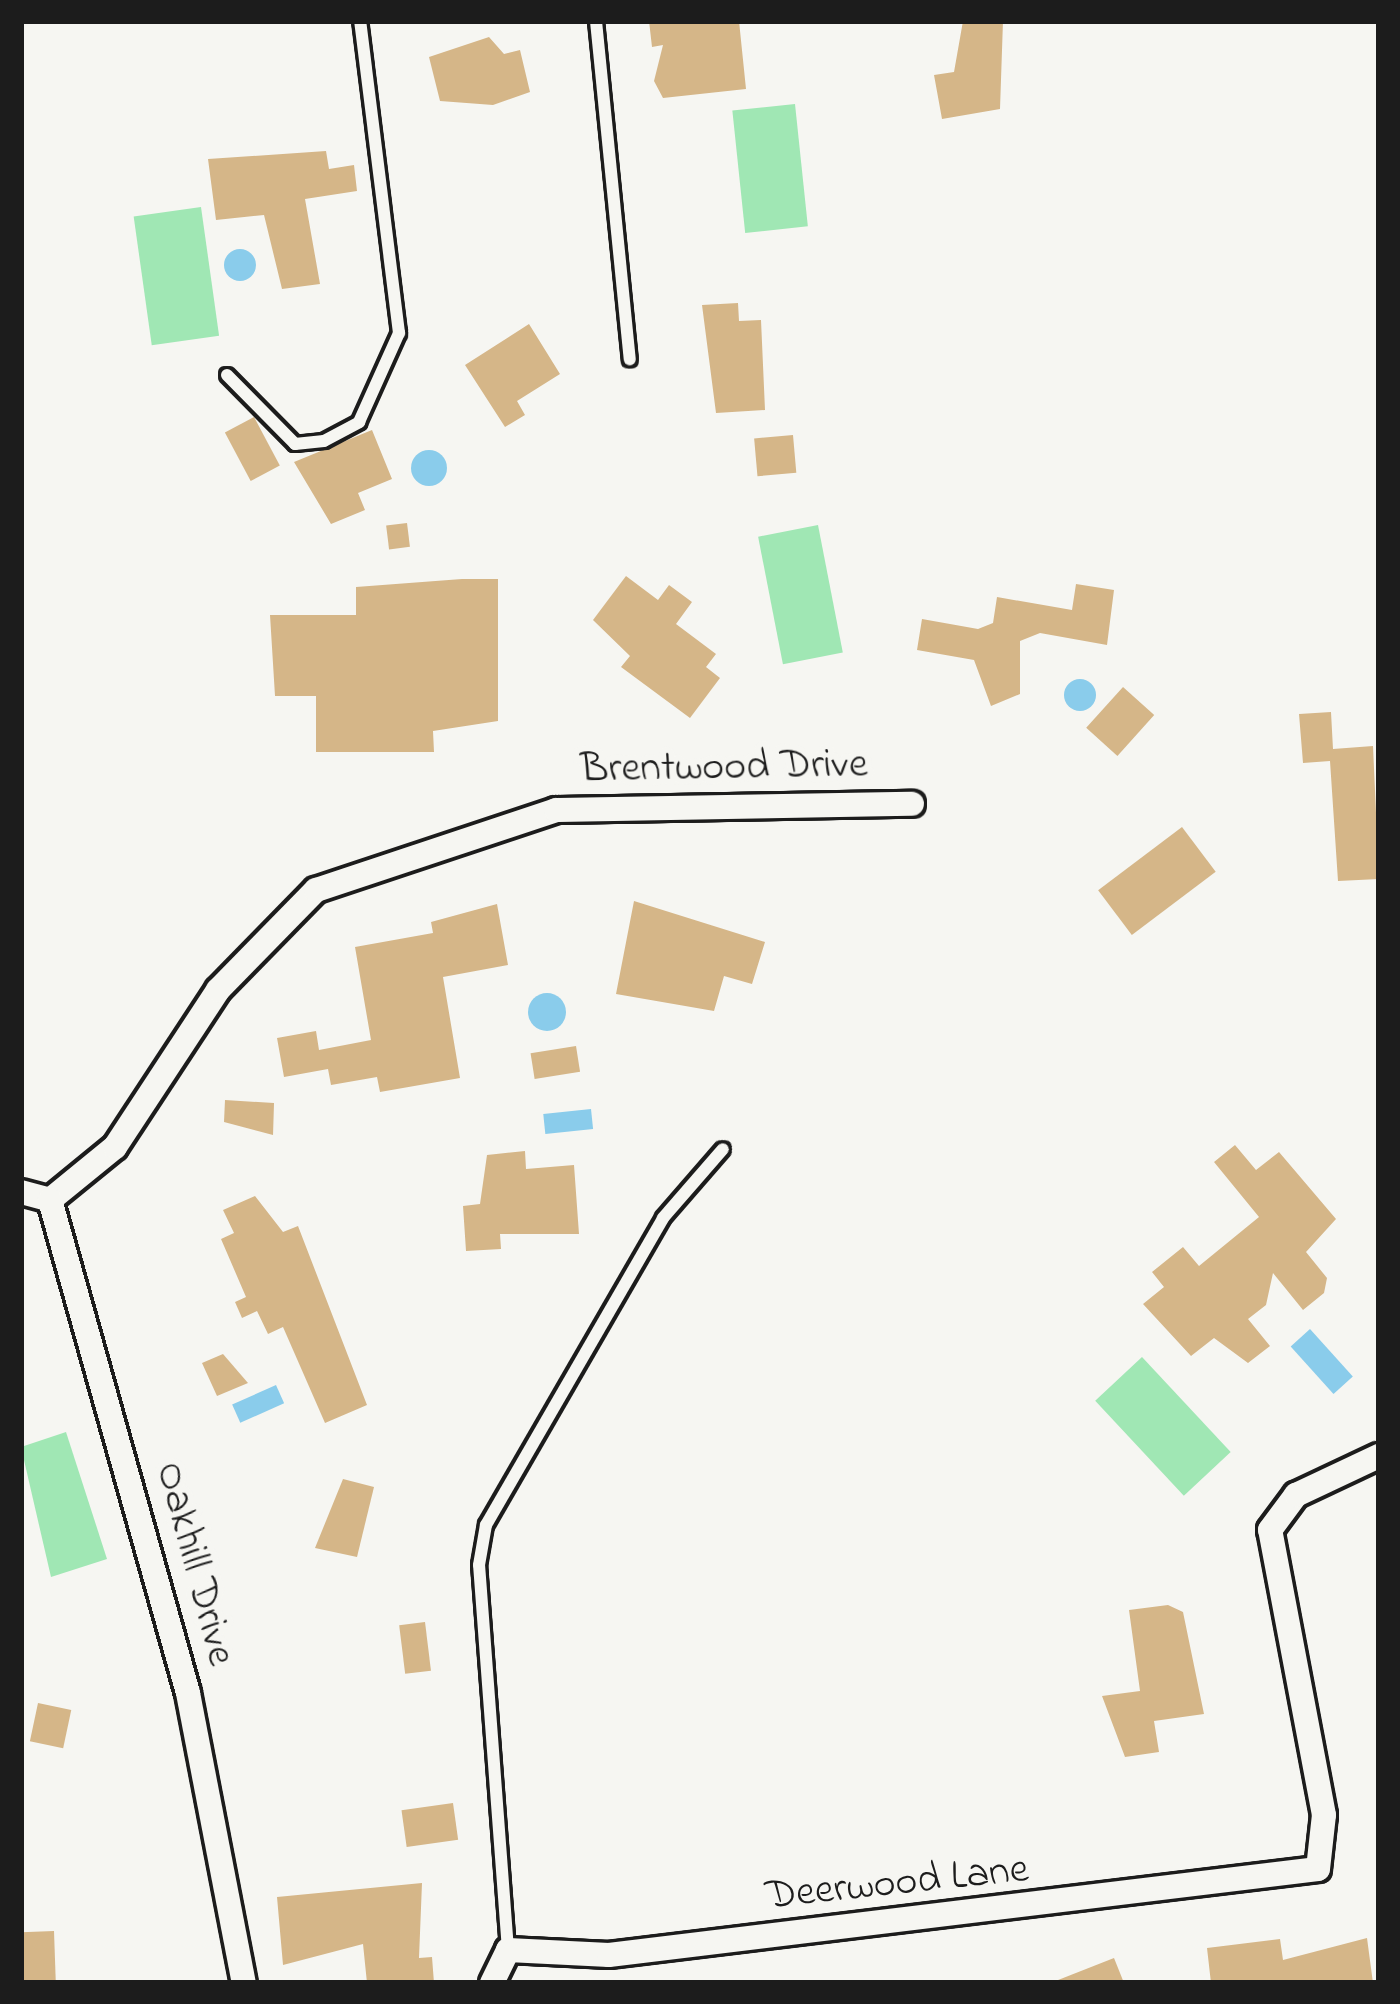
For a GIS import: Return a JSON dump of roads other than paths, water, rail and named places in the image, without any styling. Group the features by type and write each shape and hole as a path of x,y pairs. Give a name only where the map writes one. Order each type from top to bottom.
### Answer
{"street":[{"name":"Brentwood Drive","path":"50,1200 115,1147 227,977 316,890 556,811 912,804"},
{"path":"21,1192 50,1200"},
{"name":"Oakhill Drive","path":"50,1200 188,1693 244,1983"},
{"name":"Deerwood Lane","path":"508,1950 609,1955 1245,1882 1318,1869 1326,1855 1270,1530 1296,1495 1379,1456"},
{"path":"492,1983 508,1950"}],"lane":[{"path":"227,375 296,444 324,441 359,422 399,333 359,21"},
{"path":"596,21 630,358"},
{"path":"508,1950 479,1565 486,1526 663,1219 723,1149"}],"water":[{"path":"240,249 252,253 256,265 252,277 240,281 228,277 224,265 228,253"},
{"path":"429,450 441,456 447,468 441,480 429,486 417,480 411,468 417,456"},
{"path":"1080,679 1091,684 1096,695 1091,706 1080,711 1069,706 1064,695 1069,684"},
{"path":"547,993 561,998 566,1012 561,1026 547,1031 533,1026 528,1012 533,998"},
{"path":"591,1109 593,1129 545,1134 543,1114"},
{"path":"1310,1329 1353,1377 1334,1394 1291,1346"},
{"path":"276,1385 284,1403 240,1423 232,1405"}]}
